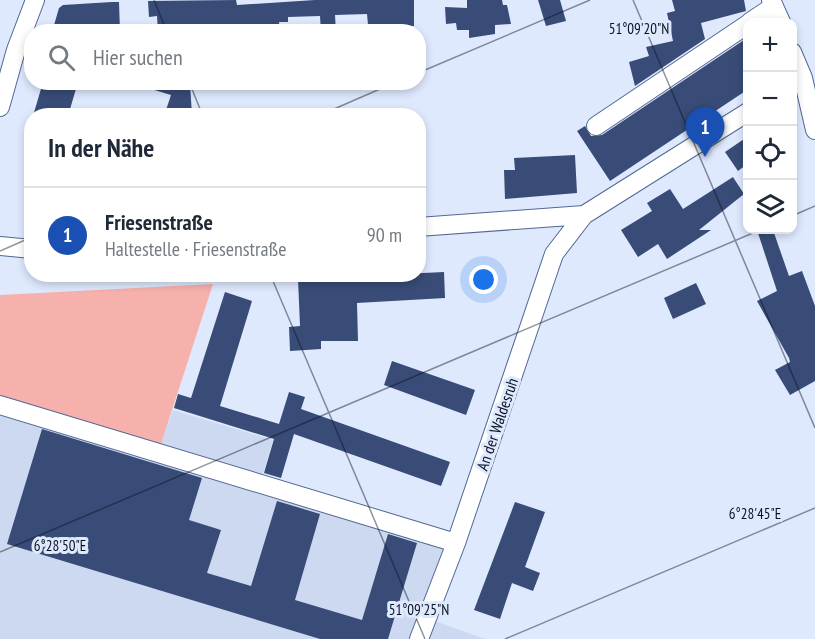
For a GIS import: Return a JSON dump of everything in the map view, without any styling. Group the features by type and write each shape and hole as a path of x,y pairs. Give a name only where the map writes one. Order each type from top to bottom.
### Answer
{"street":[{"path":"27,24 35,0"},
{"path":"759,18 775,10"},
{"path":"596,126 743,27"},
{"path":"0,106 24,32"},
{"path":"0,53 5,87"},
{"path":"803,77 815,130"},
{"path":"426,226 584,215 743,115"},
{"name":"An der Waldesruh","path":"420,639 456,543 554,254 584,215"},
{"path":"0,246 24,248"},
{"path":"0,405 456,543"}],"shaded area":[{"path":"213,284 160,447 0,397 0,295"},
{"path":"0,397 160,446 173,410 273,440 262,477 448,533 421,616 485,639 0,639"}],"building":[{"path":"236,0 237,5 315,0 414,0 414,24 368,24 367,14 335,15 336,24 320,24 320,16 288,17 288,22 279,22 279,24 158,24 157,16 149,17 148,1"},
{"path":"467,0 502,0 503,5 507,5 511,24 495,25 495,34 469,38 469,30 457,30 456,23 446,24 445,7 467,8"},
{"path":"538,0 560,0 566,21 546,26"},
{"path":"672,0 744,0 746,11 701,23 705,39 635,86 629,62 649,56 646,47 673,41 667,13 675,11"},
{"path":"119,2 120,24 54,24 59,8 63,5"},
{"path":"743,41 743,93 610,181 577,131 585,126 591,136 602,135"},
{"path":"41,90 76,90 70,108 35,108"},
{"path":"154,90 190,90 192,108 167,108 171,95"},
{"path":"743,140 743,167 738,171 725,152"},
{"path":"575,155 577,193 505,199 504,170 515,170 514,158"},
{"path":"733,177 743,192 699,230 711,230 667,259 658,244 638,257 621,230 652,211 647,203 670,189 683,209"},
{"path":"758,234 774,234 789,276 802,271 815,306 815,381 790,395 775,370 790,362 789,358 757,301 777,291"},
{"path":"444,272 445,298 357,303 358,341 321,341 321,349 290,351 289,327 300,326 298,282 426,282 426,273"},
{"path":"696,283 706,304 673,319 664,298"},
{"path":"225,292 252,301 220,406 279,424 289,392 305,397 301,409 450,462 441,486 294,434 281,478 264,473 274,439 174,408 178,394 191,398"},
{"path":"392,361 475,390 466,415 384,385"},
{"path":"42,429 202,478 189,520 221,530 207,573 251,586 277,501 320,514 295,600 362,620 388,534 417,543 388,639 320,639 7,544"},
{"path":"515,502 545,512 525,567 540,573 533,591 512,583 500,619 474,610"}],"place":[{"name":"Friesenstraße","path":"705,157"}]}
